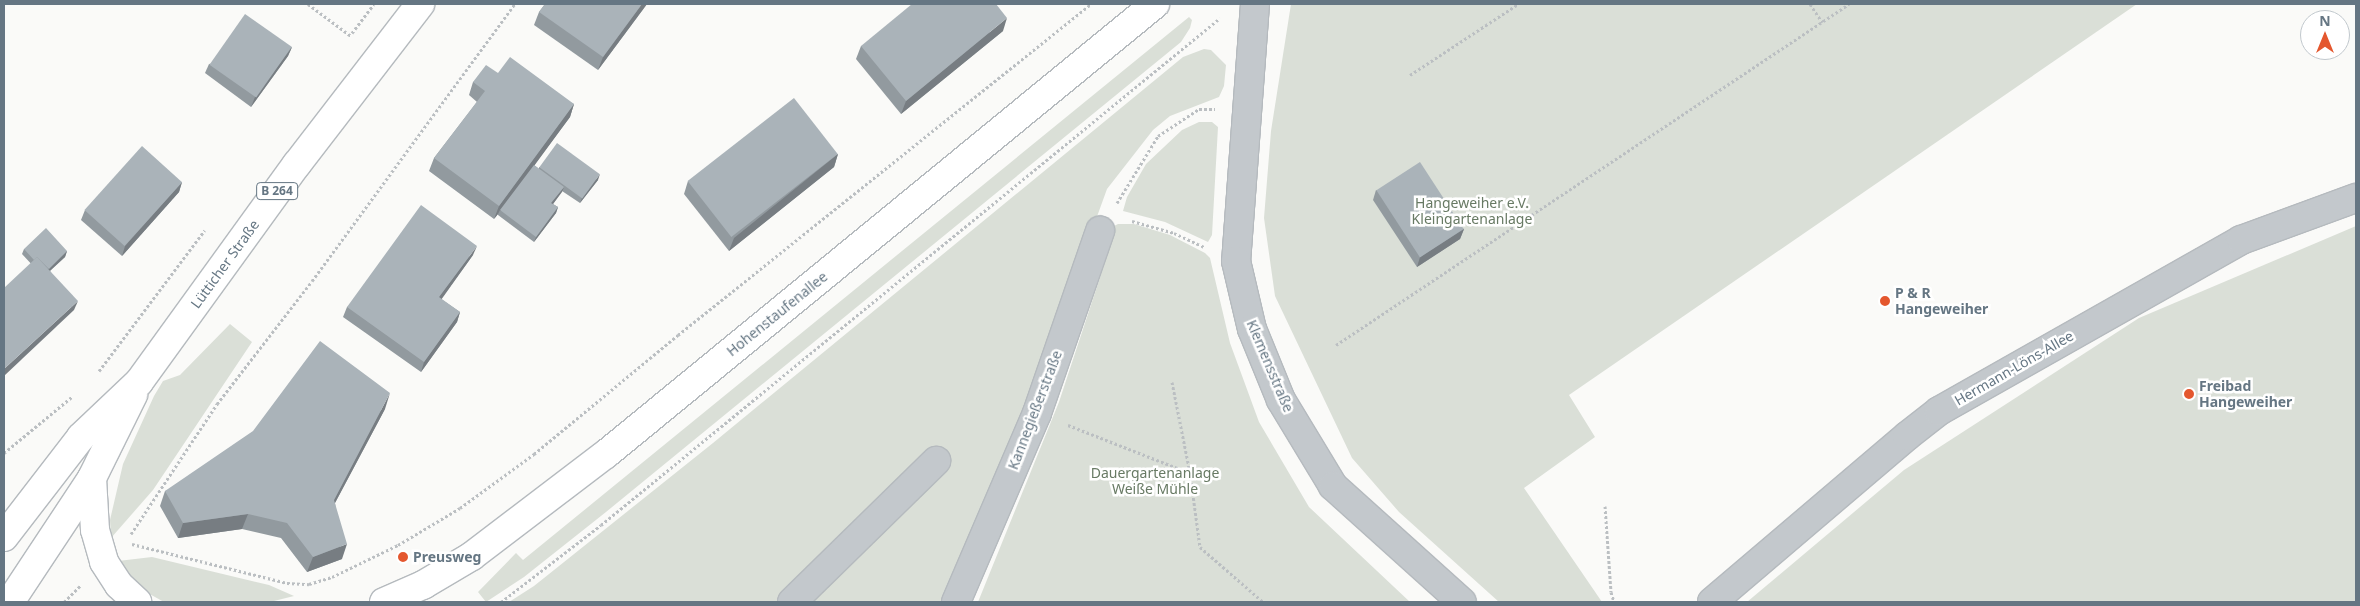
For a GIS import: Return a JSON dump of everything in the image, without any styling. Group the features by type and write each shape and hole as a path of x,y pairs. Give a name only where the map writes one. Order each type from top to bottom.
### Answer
{"main road":[{"name":"Lütticher Straße","path":"10,602 92,478 139,382 297,164 420,4"},
{"name":"Hohenstaufenallee","path":"384,602 423,584 472,556 606,454 1155,4"},
{"name":"Lütticher Straße","path":"4,537 81,437 139,382"},
{"path":"92,478 95,530 104,562 119,585 137,602"}],"street":[{"name":"Klemensstraße","path":"1255,4 1236,261 1252,329 1282,400 1333,486 1462,602"},
{"name":"Hermann-Löns-Allee","path":"1712,602 1939,411 2241,240 2356,198"},
{"name":"Kannegießerstraße","path":"956,602 1037,413 1105,224"},
{"path":"792,602 850,543 936,461"}],"path":[{"path":"308,4 351,36"},
{"path":"345,44 374,4"},
{"path":"130,534 217,404 312,281 514,4"},
{"path":"125,542 287,583 309,584 332,577 398,546 460,508 534,454 678,335 1091,4"},
{"path":"1410,75 1518,4"},
{"path":"1810,4 1822,22"},
{"path":"1336,345 1850,4"},
{"path":"501,602 617,512 1222,16"},
{"path":"1236,261 1174,233 1105,224 1158,136 1199,109 1248,110"},
{"path":"94,379 207,227"},
{"path":"1172,382 1190,473 1200,547 1263,602"},
{"path":"4,453 79,391"},
{"path":"1037,413 1190,473"},
{"path":"1605,506 1611,592 1614,602"}],"green space":[{"name":"Hangeweiher e.V. Kleingartenanlage","path":"1291,4 2137,4 1569,395 1595,437 1524,488 1602,602 1499,602 1399,512 1352,458 1275,296 1264,218 1271,131"},
{"path":"1189,17 1192,20 1190,28 1181,42 606,512 524,577 486,602 478,592 516,553 523,560"},
{"path":"1204,49 1211,50 1226,65 1224,86 1219,97 1170,116 1153,130 1107,189 1057,327 1030,413 945,602 509,602 534,586 713,443 1183,57"},
{"path":"1199,122 1212,122 1218,127 1212,235 1208,242 1165,222 1123,211 1127,197 1146,164 1182,130"},
{"name":"Dauergartenanlage Weiße Mühle","path":"1118,224 1134,224 1170,235 1205,253 1210,258 1230,343 1259,422 1309,507 1410,602 978,602 1059,402 1114,235 1110,228"},
{"name":"Freibad Hangeweiher","path":"2356,226 2356,602 1747,602 1904,470 2139,318"},
{"path":"230,324 252,342 153,490 111,538 110,520 123,464 154,396 163,381 180,375"},
{"path":"152,557 269,585 294,596 270,602 164,602 146,592 129,578 118,561"}],"building":[{"path":"545,4 642,4 603,57 539,12"},
{"path":"912,4 996,4 1007,18 906,101 861,46"},
{"path":"245,14 292,47 256,97 209,65"},
{"path":"510,57 574,104 499,206 434,158 485,91 473,82 486,65 498,73"},
{"path":"794,98 838,154 731,237 688,181"},
{"path":"557,143 600,174 582,198 539,167"},
{"path":"142,146 182,182 125,246 84,210"},
{"path":"1420,162 1464,229 1420,257 1376,190"},
{"path":"534,165 564,187 551,203 558,207 536,237 500,210"},
{"path":"421,205 477,246 439,297 460,312 424,362 347,307"},
{"path":"46,228 67,251 49,269 37,257 34,260 24,249"},
{"path":"37,257 78,301 4,369 4,288"},
{"path":"320,341 390,393 334,500 347,544 313,557 287,523 248,514 183,523 165,491 253,431"}],"place":[{"name":"P & R Hangeweiher","path":"1885,301"},
{"name":"Freibad Hangeweiher","path":"2189,394"},
{"name":"Preusweg","path":"403,557"}]}
